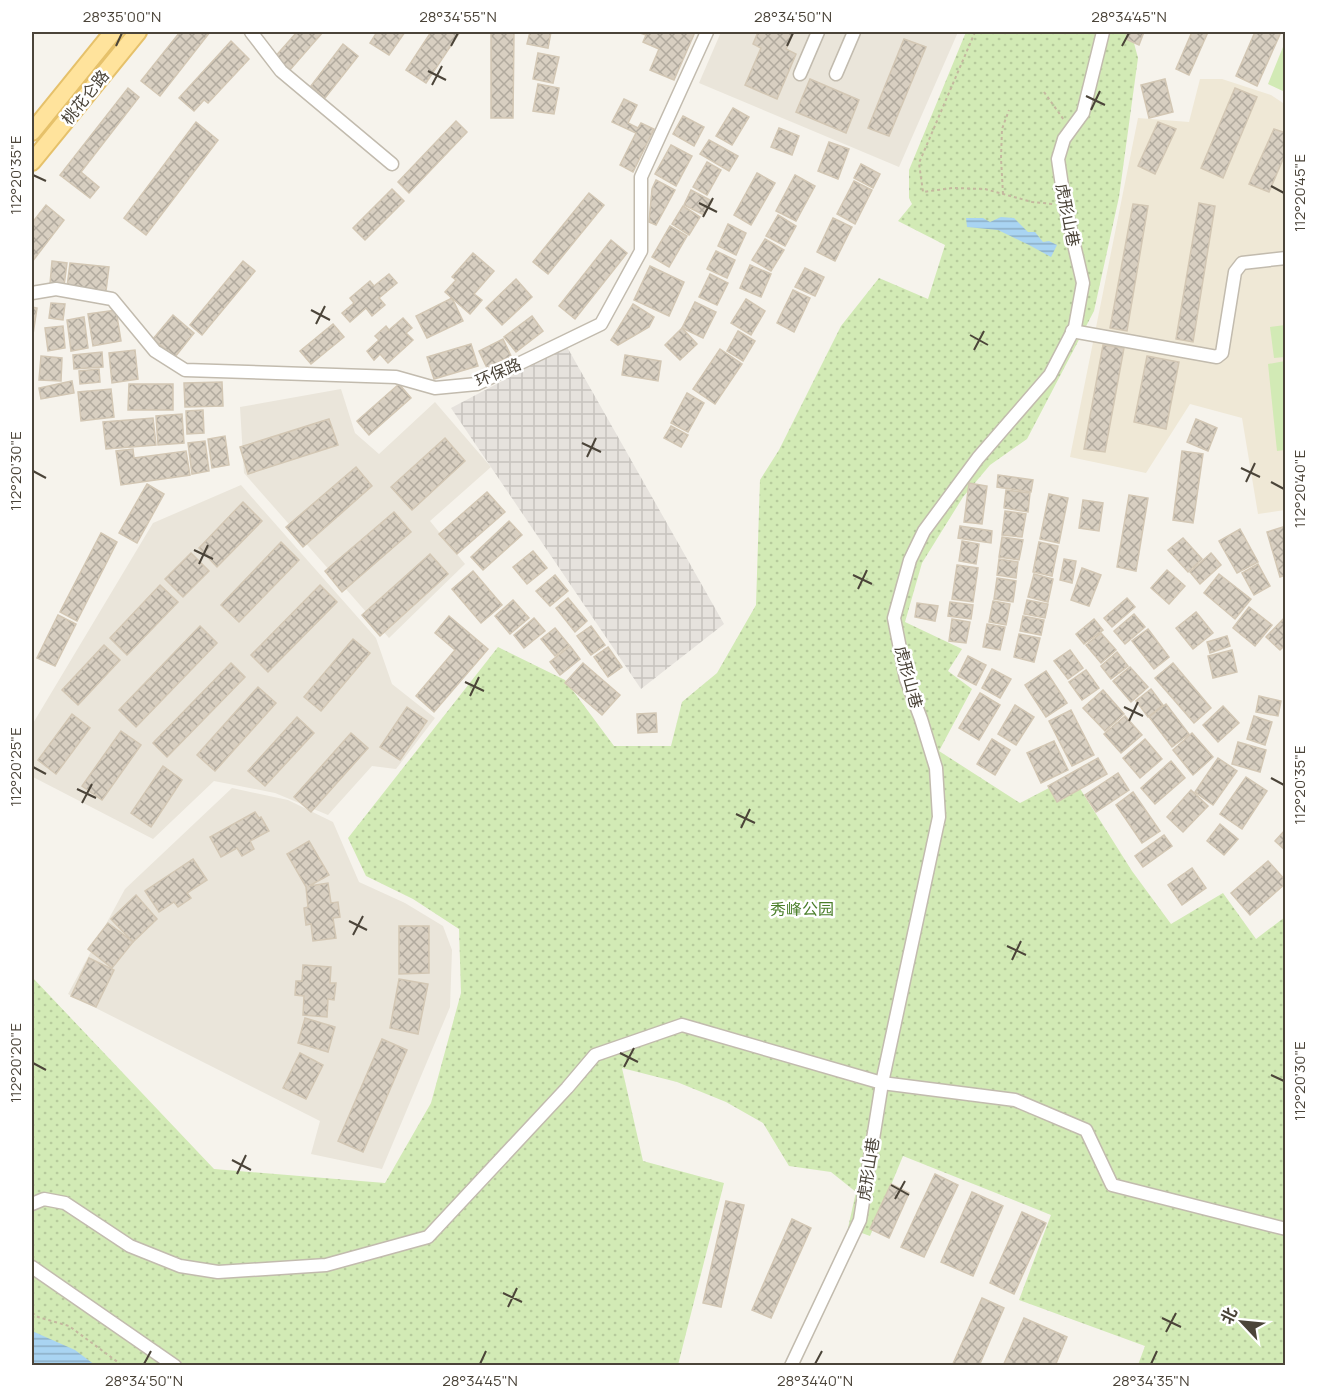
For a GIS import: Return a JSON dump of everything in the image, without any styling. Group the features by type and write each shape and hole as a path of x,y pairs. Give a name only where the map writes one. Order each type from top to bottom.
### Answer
{"main road":[{"name":"桃花仑路","path":"32,132 113,32"},
{"name":"桃花仑路","path":"32,162 138,32"}],"street":[{"path":"251,32 281,71 392,164"},
{"name":"环保路","path":"32,293 56,289 112,299 155,351 185,370 396,377 435,388 477,384 601,324 641,251 641,177 707,32"},
{"path":"800,74 818,32"},
{"path":"836,74 854,32"},
{"name":"虎形山巷","path":"791,1365 860,1220 882,1083 939,817 936,768 906,679 894,618 910,560 924,531 978,458 1050,375 1074,327 1083,283 1065,206 1058,159 1064,139 1083,113 1103,32"},
{"path":"1072,331 1217,357 1222,353 1235,272 1242,263 1286,258"},
{"path":"32,1204 44,1199 65,1203 130,1246 180,1266 218,1272 326,1266 428,1237 595,1055 682,1025 882,1083 1015,1100 1086,1130 1112,1185 1286,1229"},
{"path":"32,1267 175,1365"}],"path":[{"path":"975,32 919,163 923,192 952,188 985,189 1032,202 1065,206"},
{"path":"1044,92 1071,129"},
{"path":"1003,194 1002,129 1009,110"},
{"path":"32,1313 69,1326 123,1365"}],"shaded area":[{"path":"721,32 958,32 899,167 699,83"},
{"path":"1200,79 1222,79 1271,95 1286,105 1285,510 1258,514 1242,418 1190,404 1146,473 1070,457 1138,118 1189,122"},
{"path":"567,347 724,624 641,689 451,408"},
{"path":"341,389 355,433 379,454 435,402 491,467 430,521 465,564 389,638 244,473 240,407"},
{"path":"241,485 376,638 392,684 435,718 396,769 372,766 328,815 275,793 214,781 153,839 33,777 32,725 153,523"},
{"path":"232,788 288,800 333,822 359,882 405,903 443,926 452,950 450,1007 382,1169 311,1154 320,1121 68,994 125,889"}],"green space":[{"name":"秀峰公园","path":"966,32 1131,32 1138,58 1119,197 1094,311 1027,439 990,465 963,497 922,563 905,622 962,649 948,671 972,689 939,751 1020,803 1072,776 1132,871 1171,924 1223,893 1256,939 1285,917 1285,1365 1138,1365 1145,1346 1019,1300 1051,1215 903,1156 870,1236 848,1228 856,1192 831,1172 789,1166 763,1123 726,1102 677,1082 622,1068 643,1161 724,1183 678,1365 32,1365 32,977 214,1169 385,1183 431,1103 461,993 459,929 413,899 366,876 348,838 498,647 565,680 614,746 671,746 682,702 717,673 756,605 760,480 779,450 841,326 879,278 928,299 945,245 898,221 912,204 909,198 909,170"},
{"path":"1285,42 1286,92 1268,84"},
{"path":"1285,325 1285,357 1274,358 1270,327"},
{"path":"1285,361 1285,450 1277,451 1268,364"}],"water":[{"path":"1001,217 1014,218 1028,232 1035,232 1043,242 1049,241 1057,245 1051,257 998,230 967,227 966,218 983,218 990,222"},
{"path":"32,1331 75,1350 95,1365 32,1365"}],"building":[{"path":"180,32 210,32 160,96 141,81"},
{"path":"297,32 323,32 289,71 274,58"},
{"path":"377,32 405,32 389,55 370,43"},
{"path":"431,32 460,32 426,83 406,70"},
{"path":"491,32 514,32 513,118 491,118"},
{"path":"530,32 551,32 548,48 527,44"},
{"path":"637,32 695,32 674,80 650,70 659,49 643,42 646,35"},
{"path":"758,32 794,32 786,49 796,54 777,99 745,85 761,48 753,44"},
{"path":"1126,32 1144,32 1139,45 1128,40"},
{"path":"1192,32 1208,32 1189,75 1176,69"},
{"path":"1255,32 1281,32 1257,86 1236,76"},
{"path":"904,39 926,47 889,136 868,128"},
{"path":"231,41 249,59 208,103 204,100 194,111 179,98"},
{"path":"343,44 358,56 325,98 311,86"},
{"path":"538,53 559,57 553,83 533,79"},
{"path":"810,79 859,100 846,133 796,112"},
{"path":"1165,79 1173,112 1149,118 1141,85"},
{"path":"538,84 559,88 554,114 533,111"},
{"path":"128,88 139,97 81,172 99,187 90,198 60,175"},
{"path":"1235,88 1257,97 1223,178 1201,168"},
{"path":"624,99 637,105 628,123 638,128 641,123 654,129 633,172 620,165 636,133 612,122"},
{"path":"733,108 749,117 732,145 716,136"},
{"path":"683,116 704,127 694,146 673,134"},
{"path":"456,121 467,132 409,193 398,182"},
{"path":"196,122 218,140 146,235 124,218"},
{"path":"1158,122 1176,129 1155,174 1138,166"},
{"path":"779,128 799,136 792,155 771,147"},
{"path":"1274,129 1286,133 1286,152 1269,192 1249,184"},
{"path":"709,140 738,156 729,171 700,154"},
{"path":"829,142 849,149 838,179 818,171"},
{"path":"671,145 692,156 676,186 655,174"},
{"path":"707,162 721,170 707,195 693,187"},
{"path":"861,164 880,174 873,188 854,178"},
{"path":"757,173 775,183 751,225 734,215"},
{"path":"795,175 815,186 796,221 776,211"},
{"path":"656,180 675,190 656,225 649,222 652,189"},
{"path":"854,181 872,190 855,224 837,214"},
{"path":"392,189 404,201 365,240 353,228"},
{"path":"691,190 712,201 704,215 684,205"},
{"path":"589,193 604,205 548,274 533,262"},
{"path":"1199,203 1215,206 1193,342 1176,339"},
{"path":"1133,204 1148,206 1127,331 1110,328"},
{"path":"46,205 64,220 32,262 32,223"},
{"path":"683,206 700,217 689,235 672,224"},
{"path":"778,215 796,226 785,246 766,236"},
{"path":"833,218 852,227 835,261 817,252"},
{"path":"728,224 746,233 736,255 718,246"},
{"path":"670,226 687,236 669,267 652,257"},
{"path":"765,239 784,250 771,271 752,260"},
{"path":"611,240 627,253 575,319 559,306"},
{"path":"716,251 735,260 727,278 707,269"},
{"path":"473,253 494,271 474,294 482,300 470,314 445,292 456,280 452,277"},
{"path":"52,261 67,263 64,286 50,284"},
{"path":"243,261 255,271 202,335 190,325"},
{"path":"70,263 109,267 106,291 67,287"},
{"path":"750,265 771,274 761,297 740,288"},
{"path":"650,266 684,282 669,316 634,300"},
{"path":"805,268 824,277 815,296 795,287"},
{"path":"389,274 397,283 379,298 385,305 372,316 366,308 350,322 342,313 354,303 350,298 370,281 374,286"},
{"path":"710,274 728,283 717,305 699,297"},
{"path":"516,279 532,297 502,325 486,308"},
{"path":"793,290 810,298 794,332 777,323"},
{"path":"452,298 463,321 427,338 416,316"},
{"path":"746,299 765,311 751,335 731,323"},
{"path":"695,302 716,312 703,338 682,328"},
{"path":"51,303 65,304 63,320 49,318"},
{"path":"633,304 654,317 649,327 618,345 611,340"},
{"path":"32,307 37,308 32,341"},
{"path":"116,310 121,341 93,346 88,314"},
{"path":"173,315 194,333 175,357 153,339"},
{"path":"532,316 543,331 516,352 504,337"},
{"path":"84,317 88,348 71,351 67,320"},
{"path":"403,318 412,328 406,333 413,340 388,363 380,354 374,360 367,351 379,340 375,336 386,326 389,330"},
{"path":"333,324 344,337 311,364 300,351"},
{"path":"63,326 65,348 48,351 45,328"},
{"path":"682,328 697,344 680,360 665,345"},
{"path":"738,331 755,341 743,361 727,351"},
{"path":"503,339 511,356 487,368 479,351"},
{"path":"471,344 478,366 434,379 427,357"},
{"path":"1103,345 1124,348 1105,452 1084,449"},
{"path":"720,349 742,364 715,404 693,389"},
{"path":"135,350 138,379 112,383 109,353"},
{"path":"102,352 103,367 74,369 73,355"},
{"path":"625,355 661,361 658,381 622,375"},
{"path":"41,356 62,358 61,381 39,380"},
{"path":"1147,356 1179,362 1166,429 1134,422"},
{"path":"99,369 100,382 80,384 79,371"},
{"path":"72,381 74,393 41,399 39,388"},
{"path":"222,382 223,406 185,407 184,383"},
{"path":"129,384 173,384 173,410 128,410"},
{"path":"399,384 411,398 369,435 357,421"},
{"path":"111,389 114,417 81,421 78,392"},
{"path":"687,393 704,403 688,432 671,423"},
{"path":"203,410 204,433 187,434 186,411"},
{"path":"182,414 184,443 158,445 156,416"},
{"path":"153,418 156,445 106,449 103,422"},
{"path":"329,419 338,445 248,474 240,447"},
{"path":"1196,419 1217,428 1208,451 1187,442"},
{"path":"671,426 688,435 681,447 664,438"},
{"path":"225,436 229,465 212,468 208,439"},
{"path":"445,438 465,461 412,510 391,487"},
{"path":"205,441 209,471 192,474 188,443"},
{"path":"133,449 134,458 186,451 190,475 121,485 116,451"},
{"path":"1182,451 1203,454 1193,523 1173,520"},
{"path":"356,467 372,486 303,547 286,527"},
{"path":"998,475 1033,480 1031,492 997,487"},
{"path":"969,483 987,486 982,524 964,522"},
{"path":"147,484 164,494 137,543 119,533"},
{"path":"1006,490 1030,493 1028,512 1004,508"},
{"path":"487,492 505,512 457,554 439,534"},
{"path":"1049,494 1068,498 1059,543 1040,539"},
{"path":"1129,495 1148,498 1136,571 1117,567"},
{"path":"1083,500 1103,503 1099,531 1079,528"},
{"path":"243,502 262,521 217,567 199,548"},
{"path":"1005,511 1026,514 1022,537 1002,535"},
{"path":"394,512 411,532 342,592 325,571"},
{"path":"509,521 522,535 483,570 471,557"},
{"path":"960,526 992,531 991,543 958,538"},
{"path":"1286,526 1286,575 1280,577 1267,532"},
{"path":"1240,529 1258,562 1237,573 1219,541"},
{"path":"101,533 117,542 77,621 60,612"},
{"path":"1002,537 1023,540 1019,560 999,557"},
{"path":"1183,538 1202,559 1188,572 1168,550"},
{"path":"962,541 979,544 976,564 959,561"},
{"path":"281,542 299,560 239,622 221,605"},
{"path":"1039,542 1058,546 1052,576 1033,572"},
{"path":"533,551 547,568 527,584 513,567"},
{"path":"191,553 209,571 183,597 165,579"},
{"path":"1211,553 1221,565 1200,584 1190,572"},
{"path":"430,554 448,574 380,636 362,615"},
{"path":"999,559 1018,562 1016,578 997,575"},
{"path":"1064,559 1076,561 1072,583 1060,580"},
{"path":"1258,564 1270,586 1254,595 1242,573"},
{"path":"957,565 978,568 973,602 952,599"},
{"path":"1082,568 1101,575 1089,606 1071,600"},
{"path":"1167,570 1185,586 1169,604 1151,588"},
{"path":"473,571 502,605 481,623 452,589"},
{"path":"1034,574 1053,579 1048,602 1028,597"},
{"path":"1219,574 1251,599 1235,619 1204,593"},
{"path":"555,575 568,591 550,606 536,591"},
{"path":"997,578 1016,581 1013,602 994,599"},
{"path":"160,585 178,602 127,655 110,638"},
{"path":"320,585 337,602 268,672 251,655"},
{"path":"568,598 587,621 575,632 556,608"},
{"path":"1127,598 1135,607 1112,627 1104,618"},
{"path":"513,600 529,618 510,634 495,616"},
{"path":"1027,600 1048,604 1045,618 1024,614"},
{"path":"993,601 1010,604 1006,625 989,622"},
{"path":"950,602 973,605 971,619 948,616"},
{"path":"917,603 938,606 935,621 915,617"},
{"path":"1249,607 1272,625 1255,646 1233,628"},
{"path":"1196,612 1213,633 1193,649 1176,628"},
{"path":"1134,614 1145,627 1125,644 1114,631"},
{"path":"58,615 76,624 55,666 37,658"},
{"path":"449,616 488,649 434,712 416,696 455,650 435,633"},
{"path":"1023,616 1044,620 1041,635 1020,631"},
{"path":"1286,616 1286,644 1280,650 1266,637"},
{"path":"534,618 545,631 524,648 514,635"},
{"path":"952,619 970,622 966,643 949,641"},
{"path":"1094,619 1103,630 1084,644 1076,634"},
{"path":"987,624 1005,627 1000,650 983,647"},
{"path":"200,626 217,643 136,727 119,710"},
{"path":"591,626 605,645 591,655 577,636"},
{"path":"555,628 569,645 555,656 541,639"},
{"path":"1148,629 1169,657 1154,669 1132,641"},
{"path":"1101,633 1116,650 1101,663 1086,645"},
{"path":"1019,634 1040,638 1034,662 1014,657"},
{"path":"1227,636 1230,646 1210,653 1207,642"},
{"path":"353,639 370,653 321,711 304,697"},
{"path":"104,645 120,660 78,705 62,690"},
{"path":"570,646 580,659 560,675 550,662"},
{"path":"608,647 622,667 608,677 594,657"},
{"path":"1070,650 1083,668 1068,679 1054,661"},
{"path":"1232,650 1237,672 1213,678 1208,656"},
{"path":"1117,652 1128,666 1111,679 1101,666"},
{"path":"968,656 986,665 976,685 958,676"},
{"path":"231,663 245,677 167,757 153,743"},
{"path":"583,663 620,695 602,715 565,683"},
{"path":"1173,663 1211,708 1194,723 1155,678"},
{"path":"1130,667 1148,687 1131,702 1113,681"},
{"path":"992,669 1011,679 1000,698 982,688"},
{"path":"1086,670 1099,688 1082,700 1069,682"},
{"path":"1046,671 1067,703 1046,717 1025,685"},
{"path":"258,687 276,703 215,771 197,755"},
{"path":"1151,689 1163,705 1148,717 1136,701"},
{"path":"1103,690 1124,714 1105,731 1083,708"},
{"path":"980,693 1000,705 979,740 959,728"},
{"path":"1259,696 1281,701 1278,716 1256,712"},
{"path":"1166,704 1189,734 1172,747 1149,717"},
{"path":"1015,705 1034,717 1016,745 998,734"},
{"path":"1223,706 1239,723 1218,742 1203,725"},
{"path":"407,707 427,721 400,760 380,747"},
{"path":"1071,710 1094,755 1072,766 1049,721"},
{"path":"656,713 657,732 638,733 637,714"},
{"path":"72,714 90,728 56,774 38,760"},
{"path":"1125,716 1142,735 1121,753 1104,734"},
{"path":"1254,716 1272,722 1265,745 1247,739"},
{"path":"297,717 314,733 265,786 248,771"},
{"path":"121,731 141,745 102,800 82,786"},
{"path":"351,733 368,748 311,812 294,797"},
{"path":"1192,733 1213,757 1193,775 1173,750"},
{"path":"992,739 1010,750 995,775 977,764"},
{"path":"1145,739 1162,759 1140,778 1123,758"},
{"path":"1054,741 1068,770 1041,783 1027,753"},
{"path":"1238,742 1266,750 1260,772 1232,764"},
{"path":"1098,758 1107,774 1057,802 1048,786"},
{"path":"1218,758 1237,771 1213,805 1195,792"},
{"path":"1171,761 1185,778 1155,804 1141,788"},
{"path":"163,766 182,780 151,827 131,813"},
{"path":"1118,773 1129,790 1096,812 1085,795"},
{"path":"1246,777 1267,791 1242,829 1220,814"},
{"path":"1191,790 1208,806 1183,832 1167,817"},
{"path":"1133,792 1160,831 1142,843 1116,805"},
{"path":"255,812 259,818 261,817 269,831 250,841 254,849 242,856 237,848 221,857 210,837"},
{"path":"1220,824 1238,839 1224,855 1207,841"},
{"path":"1286,829 1286,851 1275,841"},
{"path":"1164,835 1172,846 1143,867 1135,856"},
{"path":"309,841 329,875 309,886 328,883 331,903 338,902 340,917 333,918 336,938 313,941 311,924 306,925 304,908 308,907 306,887 287,854"},
{"path":"193,859 207,880 187,893 191,898 178,907 174,902 159,912 145,891"},
{"path":"1268,861 1286,883 1250,915 1231,893"},
{"path":"1192,868 1206,888 1182,905 1168,885"},
{"path":"136,895 157,919 133,942 111,919"},
{"path":"108,923 133,942 112,968 88,949"},
{"path":"399,926 429,926 429,973 399,974"},
{"path":"89,958 114,970 96,1007 71,996"},
{"path":"303,965 331,967 330,983 336,983 334,1000 328,999 327,1017 303,1015 304,996 295,995 296,981 302,981"},
{"path":"399,979 428,984 418,1034 390,1028"},
{"path":"305,1018 335,1027 328,1052 298,1043"},
{"path":"382,1039 407,1050 363,1152 338,1141"},
{"path":"300,1053 323,1065 306,1099 283,1088"},
{"path":"935,1174 958,1185 924,1257 901,1247"},
{"path":"891,1184 909,1193 889,1238 870,1229"},
{"path":"972,1192 1003,1206 973,1276 941,1262"},
{"path":"726,1201 744,1205 721,1307 703,1303"},
{"path":"1022,1212 1046,1223 1014,1294 990,1283"},
{"path":"792,1219 811,1228 771,1318 752,1310"},
{"path":"982,1298 1004,1308 979,1366 952,1366"},
{"path":"1024,1318 1067,1337 1055,1366 1003,1366"}]}
